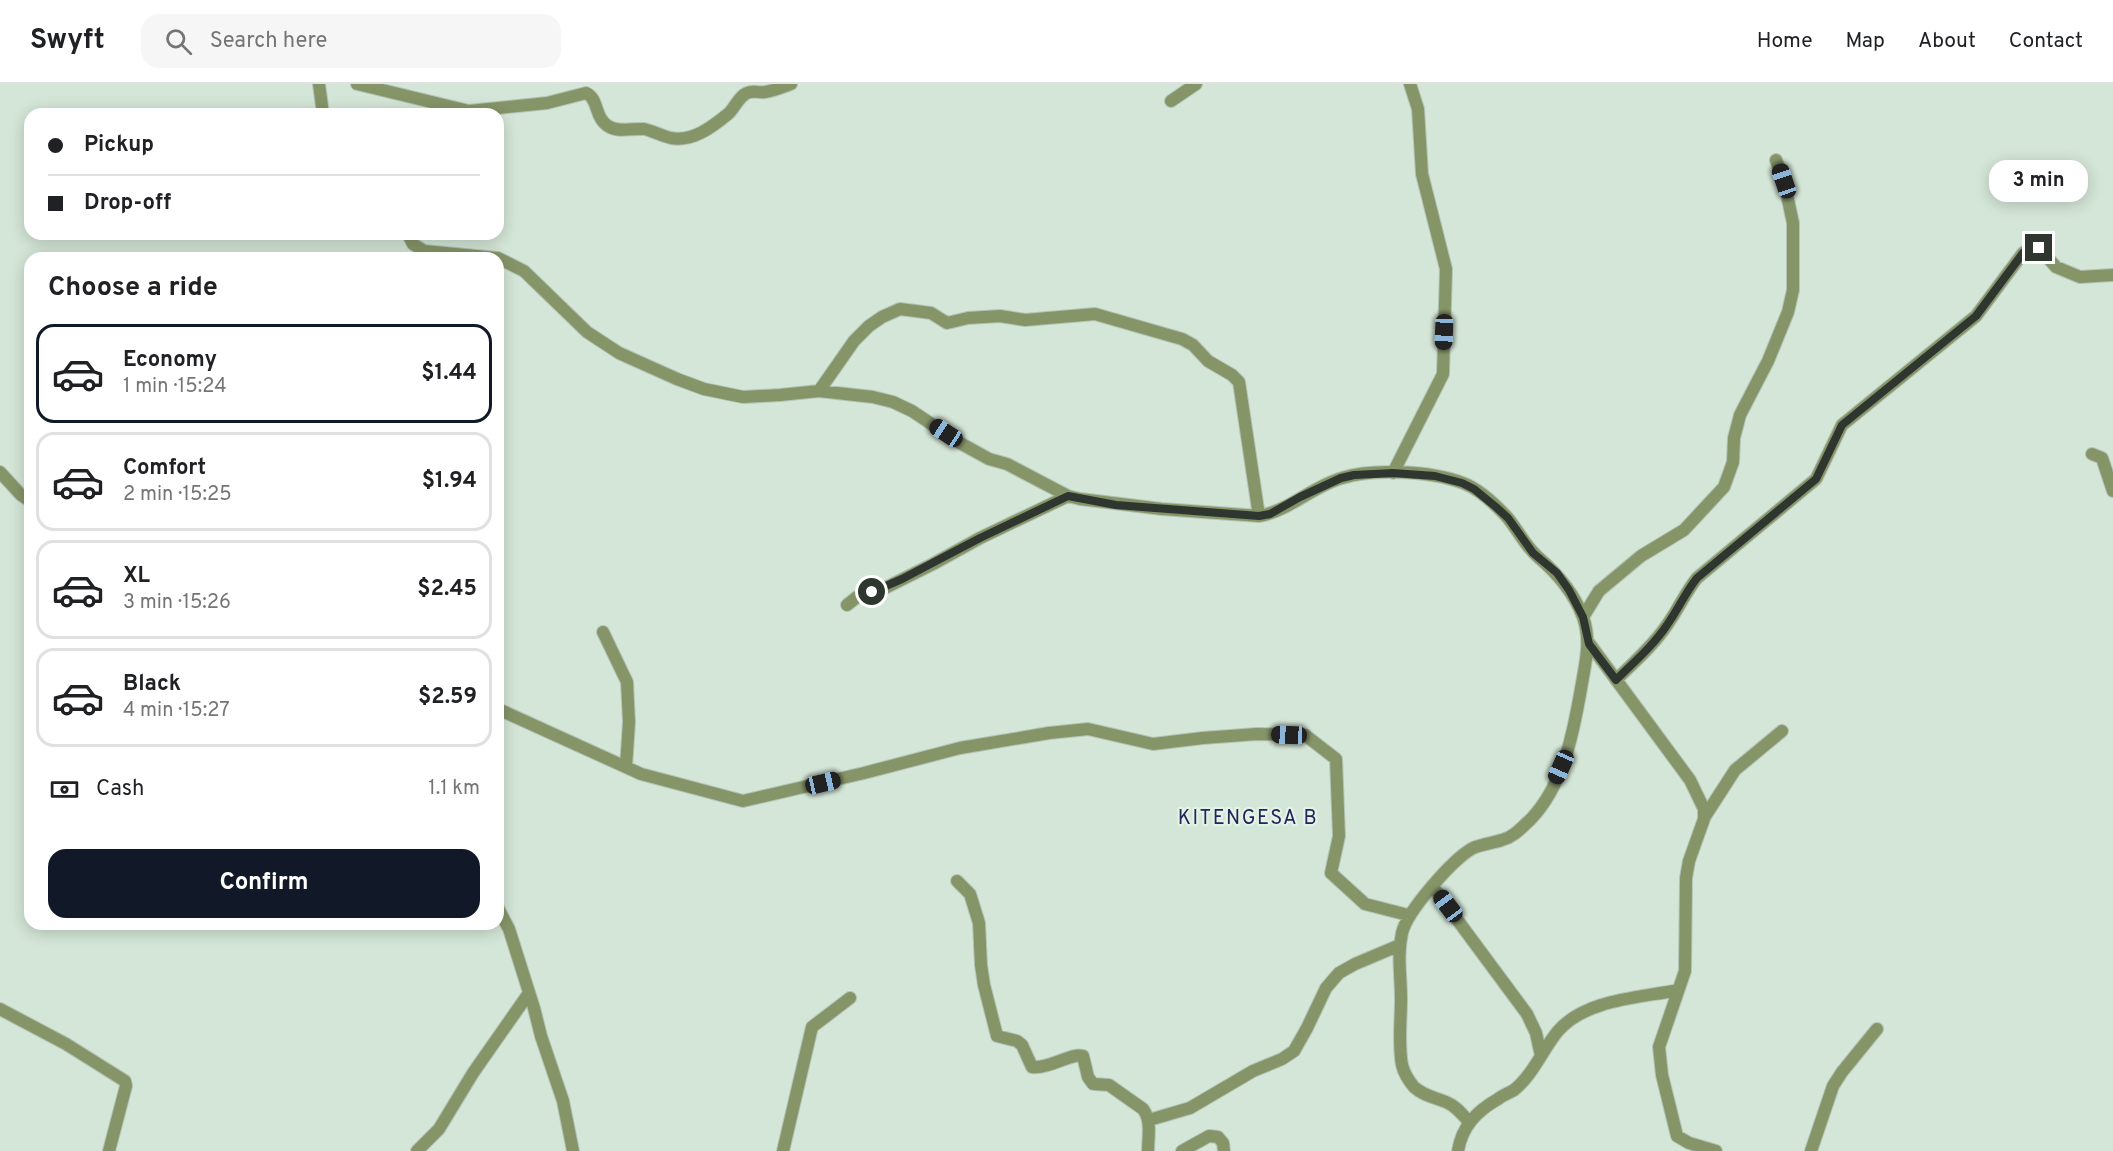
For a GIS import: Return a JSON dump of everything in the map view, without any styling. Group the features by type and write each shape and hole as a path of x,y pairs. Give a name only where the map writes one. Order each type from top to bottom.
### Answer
{"street":[{"path":"319,84 322,108"},
{"path":"357,84 457,108"},
{"path":"498,108 547,103 586,93 595,102 596,113 608,126 620,129 645,129 673,138 693,137 730,112 744,94 753,91 764,92 791,84"},
{"path":"1171,101 1196,84"},
{"path":"1393,473 1443,374 1446,269 1422,174 1418,109 1410,84"},
{"path":"1583,617 1599,591 1641,556 1684,530 1724,487 1733,462 1734,438 1740,416 1768,361 1788,312 1793,290 1793,223 1784,181 1776,160"},
{"path":"411,240 424,251 435,252"},
{"path":"1616,680 1649,648 1668,624 1697,578 1816,479 1842,425 1976,316 2023,253 2031,248 2039,248 2056,267 2080,277 2113,275"},
{"path":"504,260 524,271 587,332 619,353 677,379 704,389 743,397 819,391 873,396 912,411 960,443 990,459 1024,472 1068,496 1116,505 1259,516 1270,514 1341,478 1367,473 1393,473 1435,476 1462,483 1474,489 1508,518 1533,553 1557,573 1569,590 1583,617 1589,644 1569,744 1550,793 1540,809 1517,832 1506,839 1474,847 1461,857 1417,903 1408,915 1402,931 1398,957 1402,1068 1420,1092 1454,1106 1469,1122"},
{"path":"819,391 854,341 869,326 900,309 931,313 947,323 968,318 1000,316 1025,320 1095,314 1148,329 1182,339 1193,345 1209,361 1239,382 1259,516"},
{"path":"2092,454 2102,458 2113,491"},
{"path":"0,472 24,497"},
{"path":"848,605 857,597 896,582 1068,496"},
{"path":"603,632 627,682 629,722 626,767"},
{"path":"1589,644 1690,780 1704,808 1704,819"},
{"path":"504,712 641,774 743,801 960,748 1048,733 1088,729 1154,744 1257,734 1305,735 1336,759 1339,836 1331,873 1365,904 1408,915"},
{"path":"1716,1151 1682,1141 1677,1136 1659,1047 1686,961 1684,934 1686,878 1689,861 1704,819 1735,770 1782,731"},
{"path":"957,881 970,894 979,923 983,975 997,1036 1017,1041 1022,1045 1032,1067 1037,1068 1061,1062 1078,1054 1083,1056 1088,1077 1093,1084 1109,1085 1143,1109 1149,1120 1148,1151"},
{"path":"1433,887 1527,1014 1536,1033 1541,1056"},
{"path":"504,919 509,929 563,1101 569,1148"},
{"path":"1149,1120 1190,1108 1253,1071 1282,1059 1294,1051 1326,987 1340,973 1355,964 1400,945"},
{"path":"1458,1151 1460,1140 1469,1122 1486,1106 1513,1091 1560,1029 1573,1018 1589,1009 1678,990"},
{"path":"417,1151 440,1129 473,1073 529,993"},
{"path":"783,1151 812,1027 850,998"},
{"path":"0,1009 66,1044 125,1081 126,1086 109,1151"},
{"path":"1811,1151 1833,1086 1877,1029"},
{"path":"1182,1151 1209,1136 1218,1137 1223,1143 1224,1151"}],"district":[{"name":"KITENGESA B","path":"1248,817"}],"route":[{"path":"872,592 1068,496 1116,505 1259,516 1270,514 1341,478 1367,473 1435,476 1462,483 1474,489 1508,518 1533,553 1557,573 1583,617 1589,644 1616,680 1649,648 1668,624 1689,587 1697,578 1816,479 1842,425 1976,316 2023,253 2031,248 2039,248"}]}
